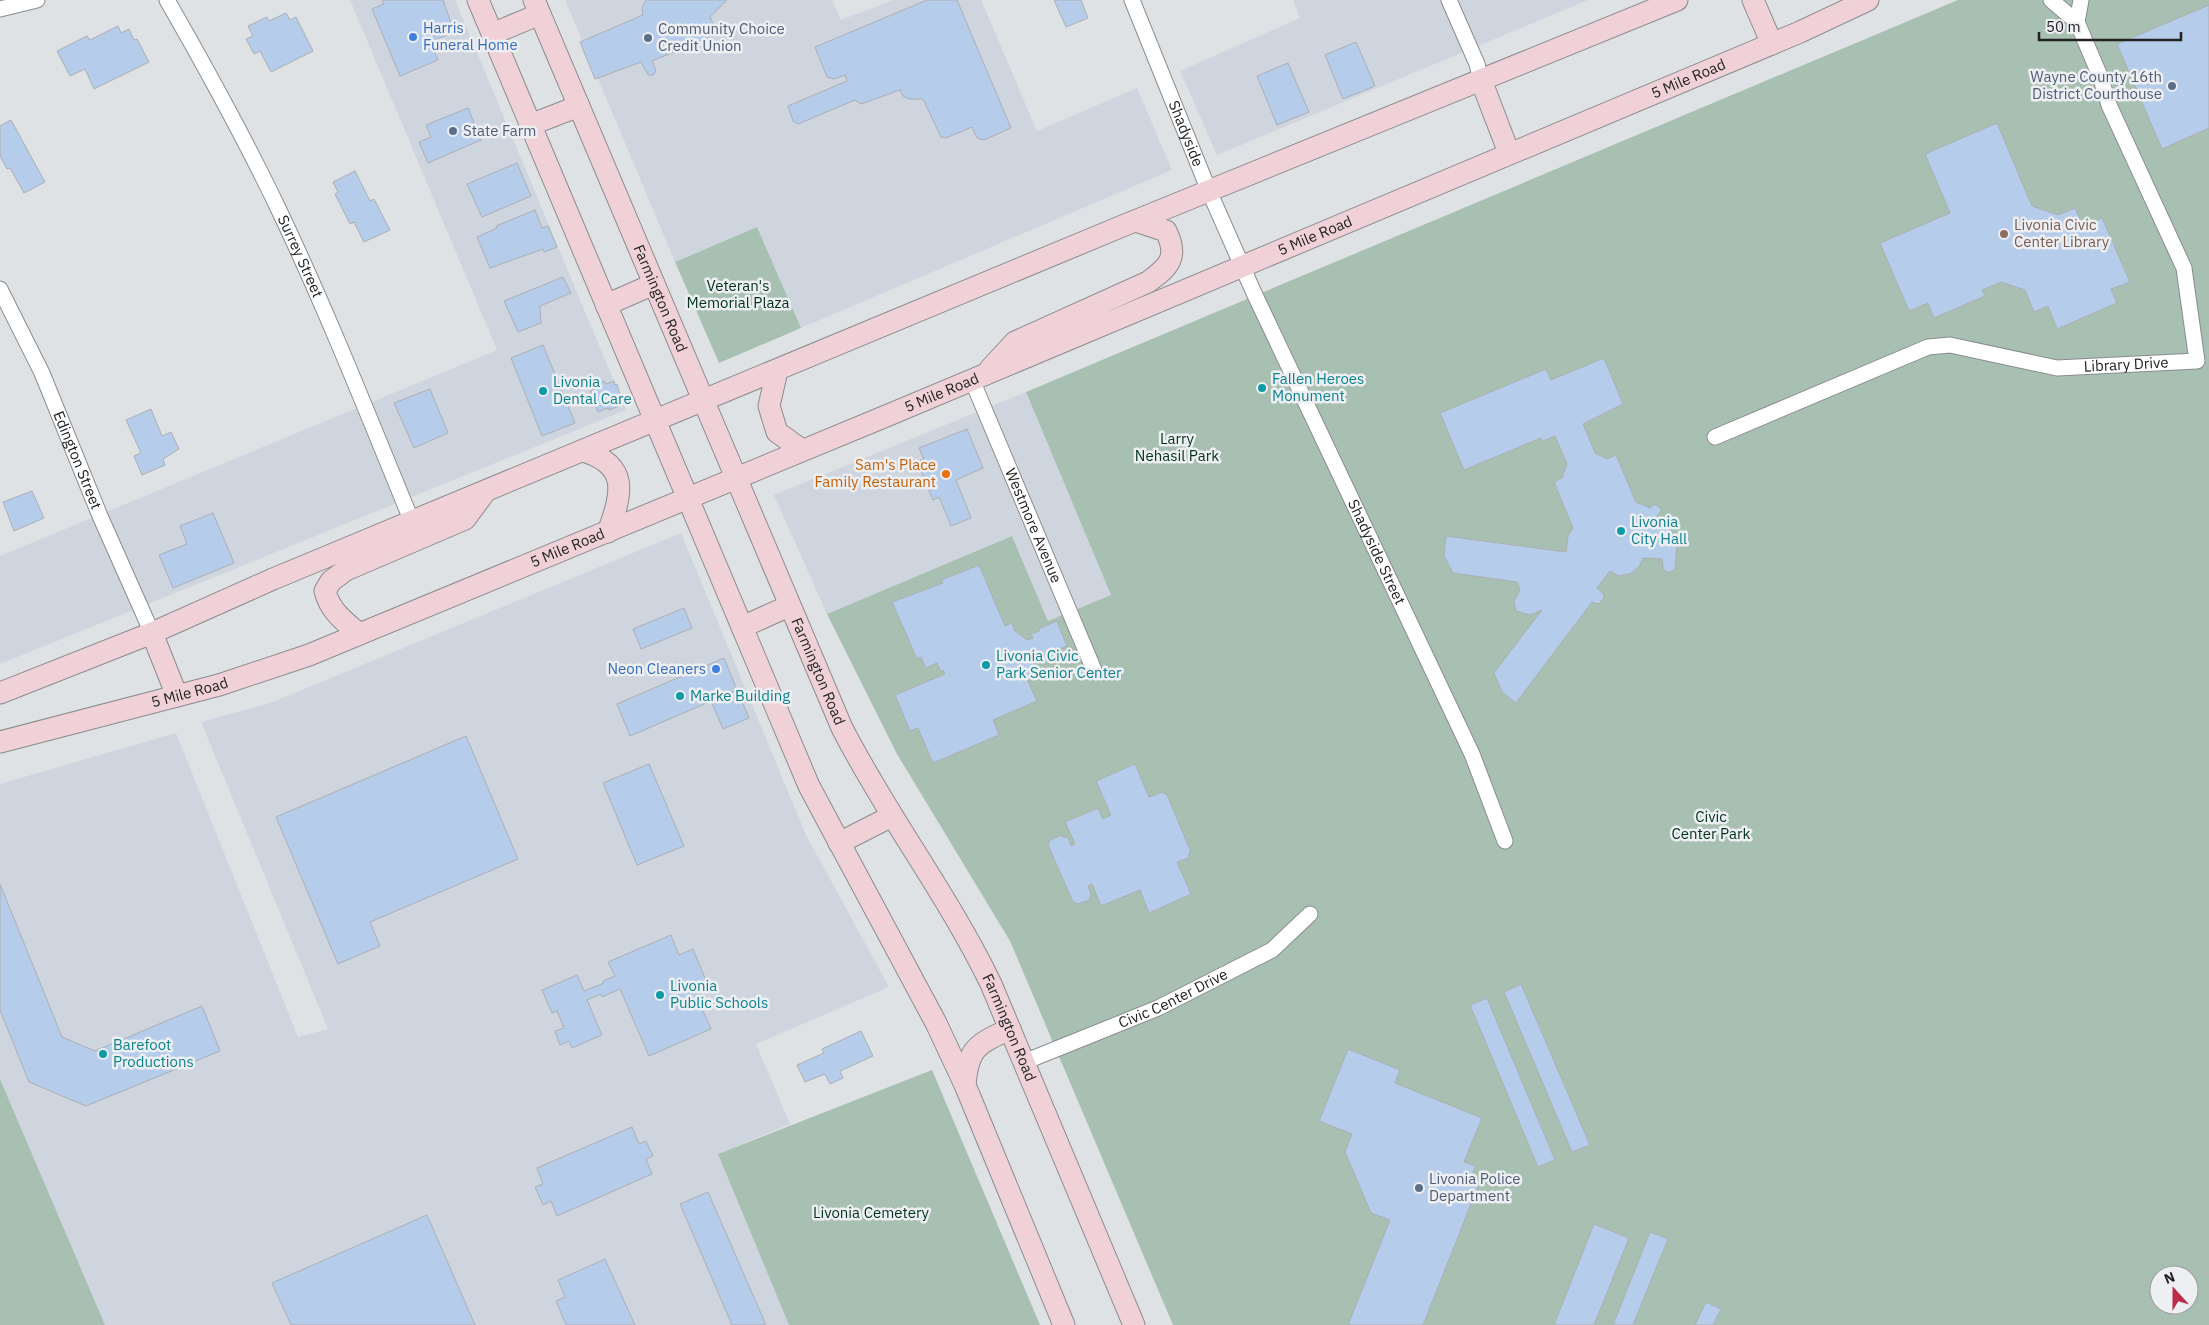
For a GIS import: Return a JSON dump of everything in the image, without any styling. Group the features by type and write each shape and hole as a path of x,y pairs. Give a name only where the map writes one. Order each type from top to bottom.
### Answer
{"main road":[{"path":"478,0 809,786 913,977 965,1085 1064,1325"},
{"path":"0,692 152,633 273,579 1136,221 1677,0"},
{"path":"1753,0 1772,44"},
{"name":"5 Mile Road","path":"0,742 264,671 359,634 978,378 1509,153 1772,44 1868,0"},
{"path":"492,34 537,7"},
{"name":"Farmington Road","path":"537,7 842,728 859,761 971,943 1010,1029 1134,1325"},
{"path":"1482,80 1509,153"},
{"path":"530,125 579,106"},
{"path":"978,378 1015,342 1148,282 1163,271 1173,252 1172,242 1166,231 1157,226 1136,221"},
{"path":"606,305 654,284"},
{"path":"777,371 770,406 777,432 802,450"},
{"path":"583,452 600,456 611,464 618,477 620,492 608,532"},
{"path":"359,634 337,616 329,604 326,591 331,581 346,570 465,519 485,492"},
{"path":"742,627 789,606"},
{"path":"152,633 176,696"},
{"path":"839,843 892,816"},
{"path":"965,1085 966,1063 976,1047 1010,1029"}],"street":[{"path":"0,9 37,0"},
{"name":"Surrey Street","path":"167,0 226,104 278,208 355,382 412,522"},
{"name":"Shadyside","path":"1132,0 1210,191 1243,266"},
{"path":"1448,0 1477,64 1482,80"},
{"name":"Library Drive","path":"1715,438 1928,347 1950,346 2057,368 2196,361 2184,268 2109,105 2100,76 2077,22 2050,0"},
{"path":"2077,22 2081,0"},
{"name":"Shadyside Street","path":"1243,266 1472,754 1505,841"},
{"name":"Edington Street","path":"0,289 46,382 100,516 152,633"},
{"name":"Westmore Avenue","path":"978,378 1094,670"},
{"name":"Civic Center Drive","path":"1024,1062 1158,1008 1272,950 1310,914"}],"shaded area":[{"path":"350,0 455,0 626,410 0,664 0,556 497,350"},
{"path":"565,0 832,0 841,20 893,0 981,0 1037,131 1137,88 1172,170 801,328 757,227 675,262"},
{"path":"1293,0 1588,0 1217,155 1180,71 1300,18"},
{"path":"1026,392 1111,595 1048,621 1012,536 827,614 774,495"},
{"path":"681,533 806,835 889,987 756,1044 790,1124 718,1154 789,1325 105,1325 0,1079 0,784 176,733 298,1037 328,1029 201,722 273,702"}],"green space":[{"name":"Civic Center Park","path":"1958,0 2209,0 2209,1325 1173,1325 1010,941 897,754 827,614 1012,536 1048,621 1111,595 1026,392"},
{"name":"Veteran's Memorial Plaza","path":"757,227 801,328 719,363 675,262"},
{"name":"Livonia Cemetery","path":"932,1070 1040,1325 789,1325 718,1154"},
{"path":"0,1079 105,1325 0,1325"}],"building":[{"name":"Harris Funeral Home","path":"382,0 443,0 454,32 430,42 438,60 400,76 372,9 384,4"},
{"name":"Community Choice Credit Union","path":"646,0 727,0 710,17 718,34 652,61 656,71 653,75 648,75 641,62 595,79 580,42 643,15 642,8"},
{"path":"927,0 957,0 1011,128 984,140 977,138 972,127 946,138 941,137 923,99 909,99 903,96 900,90 861,104 855,100 798,124 793,121 788,106 847,81 845,75 834,79 827,77 815,47"},
{"path":"1054,0 1081,0 1088,18 1066,27"},
{"name":"Wayne County 16th District Courthouse","path":"2209,5 2209,128 2162,149 2117,44"},
{"path":"286,13 290,20 296,17 313,51 271,72 260,51 254,54 246,39 253,36 248,26 267,17 269,21"},
{"path":"118,26 121,33 129,29 134,40 137,39 149,62 94,89 85,69 70,76 57,51 87,36 90,40"},
{"path":"1356,42 1375,86 1343,99 1325,55"},
{"path":"1288,63 1309,112 1277,125 1257,76"},
{"name":"State Farm","path":"468,108 481,140 428,163 419,142 431,137 426,125"},
{"path":"11,120 45,182 24,193 10,168 7,169 0,156 0,126"},
{"name":"Livonia Civic Center Library","path":"1997,123 2032,206 2058,215 2075,208 2083,226 2102,218 2130,282 2111,289 2117,303 2057,329 2048,306 2034,312 2025,290 2001,282 1982,290 1985,296 1934,318 1928,303 1909,311 1880,243 1950,213 1925,154"},
{"path":"517,163 531,196 482,217 467,184"},
{"path":"355,171 370,201 374,199 390,230 364,242 354,222 350,224 335,194 338,192 333,182"},
{"path":"535,210 542,228 548,226 557,247 544,252 543,249 490,268 477,237 497,228 496,226"},
{"path":"563,277 571,293 540,306 541,323 518,332 504,301"},
{"name":"Livonia Dental Care","path":"543,345 575,423 542,436 511,358"},
{"name":"Livonia City Hall","path":"1604,358 1623,404 1583,424 1595,453 1607,459 1616,455 1636,502 1650,508 1655,504 1662,510 1657,516 1673,534 1677,544 1675,568 1671,572 1666,572 1663,568 1662,559 1643,558 1639,567 1630,574 1619,576 1610,571 1597,588 1604,595 1603,600 1598,604 1592,602 1516,703 1502,692 1494,673 1542,610 1530,615 1516,611 1514,601 1520,590 1517,582 1453,573 1444,556 1446,536 1566,552 1568,536 1573,528 1554,482 1562,478 1567,464 1555,436 1543,441 1541,438 1464,470 1440,413 1546,369 1551,380"},
{"path":"604,381 606,384 614,381 615,385 617,384 622,402 617,404 619,406 598,412 590,391 597,388 596,384"},
{"path":"430,389 448,433 414,448 394,403"},
{"path":"151,409 162,436 171,432 179,449 163,459 165,465 142,475 134,456 141,453 126,420"},
{"name":"Sam's Place Family Restaurant","path":"967,429 983,468 956,480 971,518 951,526 939,497 933,500 917,462 924,459 919,448"},
{"path":"32,491 44,518 14,531 3,502"},
{"path":"213,513 234,563 173,588 159,555 187,544 180,526"},
{"name":"Livonia Civic Park Senior Center","path":"979,565 1005,626 1012,623 1015,631 1027,640 1033,638 1031,634 1039,631 1040,628 1057,621 1067,646 1034,657 1034,666 1027,679 1037,701 993,720 999,735 933,763 918,728 910,731 895,695 945,674 943,670 941,672 937,663 926,668 921,657 917,659 892,602 943,583 941,580"},
{"path":"684,608 692,628 641,649 633,629"},
{"name":"Marke Building","path":"724,658 737,690 630,736 617,704"},
{"path":"737,690 749,718 723,729 711,701"},
{"path":"466,736 518,859 370,922 380,946 338,964 276,817"},
{"path":"649,764 684,846 637,865 603,783"},
{"path":"1135,764 1149,797 1162,792 1167,795 1191,852 1189,853 1189,858 1177,862 1191,894 1149,913 1140,890 1101,906 1092,884 1088,886 1091,894 1089,900 1078,904 1073,902 1048,845 1050,840 1062,835 1063,837 1068,837 1071,846 1075,844 1065,822 1098,808 1103,819 1111,815 1096,781"},
{"path":"0,884 62,1037 95,1051 202,1006 220,1051 86,1106 29,1082 0,1010"},
{"name":"Livonia Public Schools","path":"671,935 679,955 693,949 710,990 696,995 711,1029 649,1056 620,989 602,997 601,994 587,1000 602,1035 572,1048 569,1041 560,1045 555,1031 564,1028 557,1011 552,1013 542,990 577,975 584,991 604,983 603,981 615,976 608,962"},
{"path":"1521,984 1590,1145 1572,1152 1504,992"},
{"path":"1487,998 1555,1160 1538,1167 1470,1005"},
{"path":"861,1031 873,1056 840,1071 843,1078 830,1084 825,1074 805,1082 797,1065 824,1053 822,1049"},
{"name":"Livonia Police Department","path":"1348,1049 1400,1070 1395,1083 1482,1118 1464,1162 1476,1166 1470,1180 1479,1184 1423,1325 1348,1325 1390,1220 1371,1213 1345,1152 1352,1134 1319,1121"},
{"path":"632,1127 639,1144 646,1141 653,1156 646,1159 652,1174 557,1216 551,1201 543,1205 535,1187 543,1184 537,1168"},
{"path":"708,1192 766,1325 732,1325 680,1204"},
{"path":"427,1215 475,1325 291,1325 272,1283"},
{"path":"1594,1224 1629,1238 1594,1325 1554,1325"},
{"path":"1650,1232 1668,1239 1633,1325 1613,1325"},
{"path":"605,1259 635,1325 566,1325 556,1301 565,1297 558,1280"},
{"path":"1706,1302 1721,1309 1713,1325 1695,1325"}],"place":[{"name":"Harris Funeral Home","path":"413,37"},
{"name":"Community Choice Credit Union","path":"648,38"},
{"name":"Wayne County 16th District Courthouse","path":"2172,86"},
{"name":"State Farm","path":"453,131"},
{"name":"Livonia Civic Center Library","path":"2004,234"},
{"name":"Fallen Heroes Monument","path":"1262,388"},
{"name":"Livonia Dental Care","path":"543,391"},
{"name":"Sam's Place Family Restaurant","path":"946,474"},
{"name":"Livonia City Hall","path":"1621,531"},
{"name":"Livonia Civic Park Senior Center","path":"986,665"},
{"name":"Neon Cleaners","path":"716,669"},
{"name":"Marke Building","path":"680,696"},
{"name":"Livonia Public Schools","path":"660,995"},
{"name":"Barefoot Productions","path":"103,1054"},
{"name":"Livonia Police Department","path":"1419,1188"}],"park label":[{"name":"Larry Nehasil Park","path":"1177,448"}]}
